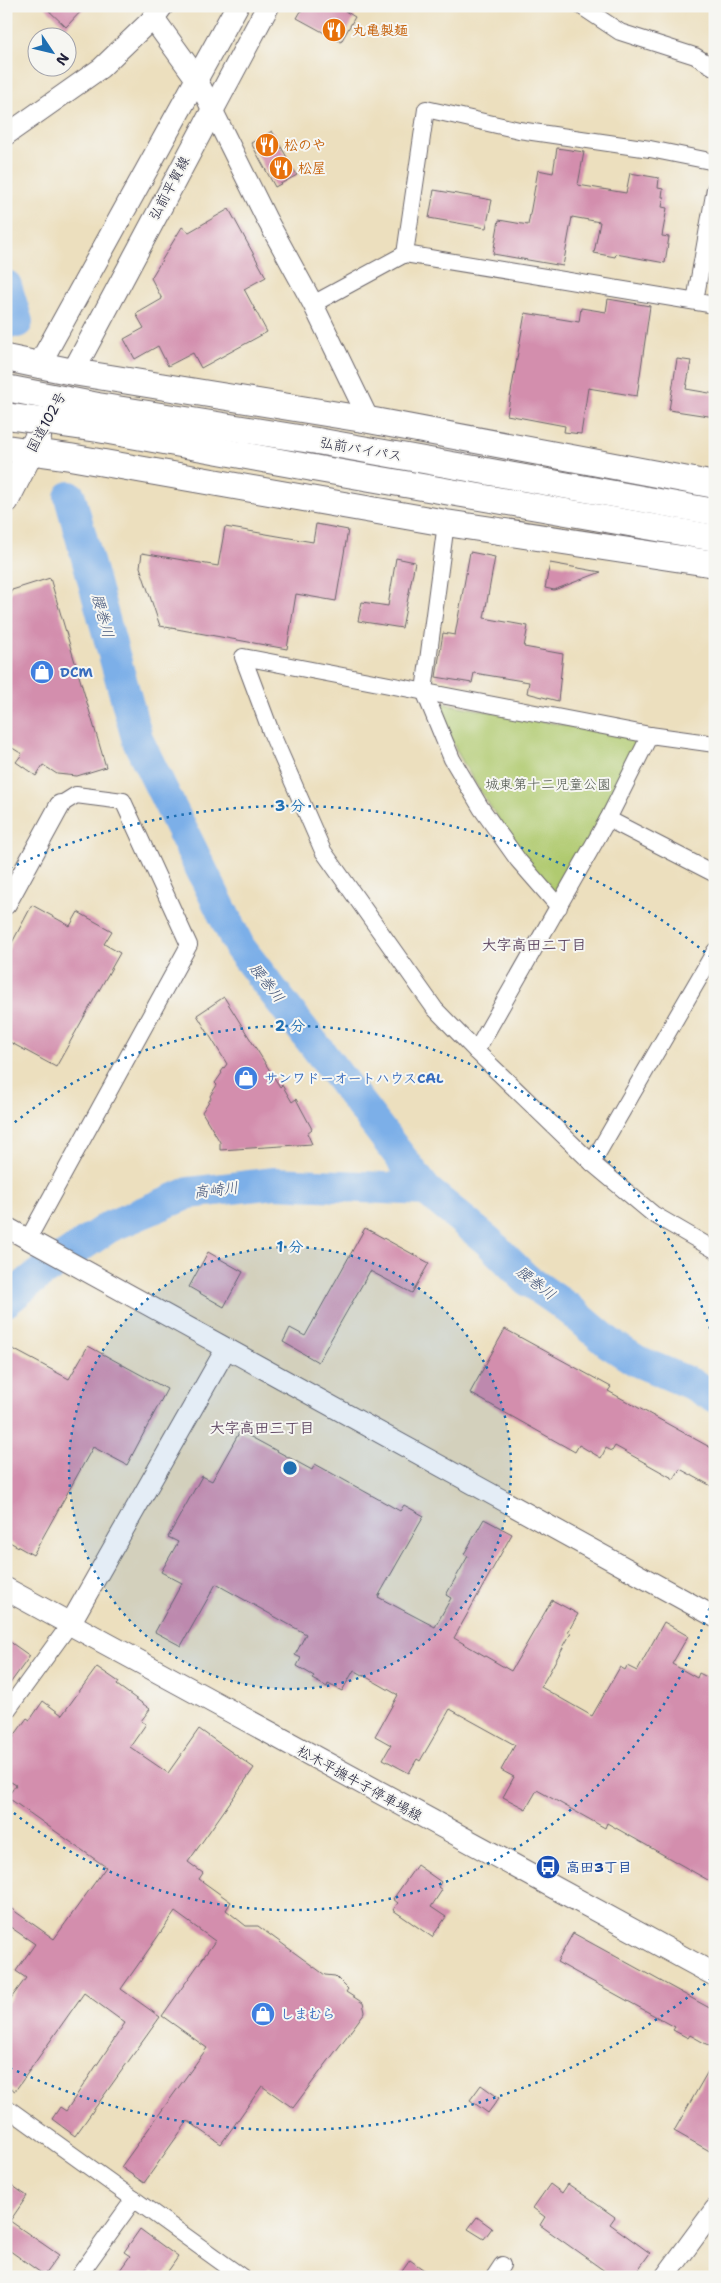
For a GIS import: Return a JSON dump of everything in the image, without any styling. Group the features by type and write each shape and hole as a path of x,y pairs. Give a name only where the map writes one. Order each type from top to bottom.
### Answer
{"highway":[{"path":"6,358 73,372 369,420 715,486"},
{"path":"6,426 39,365"},
{"name":"国道102号","path":"6,500 18,450 73,372"},
{"name":"弘前バイパス","path":"6,388 98,406 317,441 715,512"},
{"name":"弘前バイパス","path":"6,416 98,429 715,538"},
{"path":"18,450 446,523 715,564"}],"main road":[{"name":"弘前平賀線","path":"39,365 237,6"},
{"name":"弘前平賀線","path":"73,372 268,6"},
{"path":"157,12 197,79"},
{"name":"松木平撫牛子停車場線","path":"6,1590 715,1975"}],"street":[{"path":"581,6 620,32 695,56 715,68"},
{"path":"6,135 100,68 157,12"},
{"path":"197,79 266,218 313,304 369,420"},
{"path":"405,254 426,109 519,130 650,149 715,162"},
{"path":"695,301 715,189"},
{"path":"313,304 405,254 715,305"},
{"path":"446,523 424,690 452,759 481,808 518,860 559,907"},
{"path":"715,744 650,734 243,657 271,732 322,851 436,1009 476,1051 592,1163 653,1214 715,1250"},
{"path":"476,1051 608,819 650,734"},
{"path":"6,904 60,806 76,795 123,801 189,944 36,1243"},
{"path":"608,819 715,874"},
{"path":"592,1163 715,951"},
{"path":"6,1227 715,1616"},
{"path":"6,1712 70,1624 226,1349"},
{"path":"7,2109 242,2277"},
{"path":"78,2277 134,2199"},
{"path":"665,2277 715,2209"}],"green space":[{"name":"城東第十二児童公園","path":"442,703 642,739 560,891 552,893 485,799 453,743 444,720"}],"building":[{"path":"44,6 86,6 66,27"},
{"name":"丸亀製麺","path":"304,6 337,6 355,17 341,42 297,18"},
{"path":"272,131 297,175 275,187 251,143"},
{"path":"557,148 584,152 578,185 626,193 630,173 659,178 658,188 663,189 662,197 664,197 662,207 667,208 662,236 669,237 665,263 616,254 615,257 594,253 600,222 572,217 563,266 493,254 499,220 528,225 538,170 553,173"},
{"path":"434,190 492,200 486,228 429,218"},
{"path":"229,209 266,277 244,289 267,332 201,368 193,353 168,366 158,346 135,359 124,339 144,328 136,314 162,299 151,278 182,227 189,232"},
{"path":"608,299 650,306 637,396 588,388 581,434 564,432 565,426 507,415 525,313 579,322 581,308 606,312"},
{"path":"677,359 691,361 686,389 715,394 715,417 669,410"},
{"path":"316,524 348,530 336,601 296,594 287,649 160,626 140,567 142,553 218,566 225,527 313,542"},
{"path":"470,552 495,557 484,618 528,626 524,647 563,654 558,701 527,693 529,682 474,673 472,683 436,677 443,633 455,635"},
{"path":"396,558 415,562 402,628 358,621 362,602 388,606"},
{"path":"550,563 601,572 554,590 545,588"},
{"name":"DCM","path":"50,578 106,767 77,776 57,774 43,765 36,776 16,762 22,754 6,744 6,601 12,590"},
{"path":"32,905 70,926 78,912 112,931 104,944 120,953 56,1067 6,1040 6,954"},
{"name":"サンワドーオートハウスCAL","path":"224,997 280,1087 282,1085 292,1102 296,1099 312,1129 307,1133 312,1144 220,1150 220,1142 202,1112 217,1085 215,1083 227,1064 197,1015"},
{"path":"365,1228 429,1263 412,1293 370,1271 318,1362 283,1342 290,1328 305,1336"},
{"path":"208,1252 243,1272 224,1307 189,1287"},
{"path":"505,1329 611,1387 608,1391 715,1450 715,1488 680,1469 674,1479 615,1446 612,1451 606,1448 601,1458 579,1445 575,1452 470,1393"},
{"path":"88,1346 167,1389 127,1465 93,1447 33,1555 6,1540 6,1360 13,1349 69,1379"},
{"path":"240,1431 312,1470 315,1464 400,1511 404,1505 424,1516 378,1597 435,1627 451,1598 446,1595 468,1556 464,1554 484,1519 512,1534 454,1638 511,1671 552,1600 578,1614 568,1632 571,1633 541,1687 592,1716 620,1667 625,1670 627,1666 637,1671 664,1622 688,1636 672,1664 697,1678 699,1673 715,1681 715,1884 607,1823 605,1828 537,1790 526,1809 503,1797 514,1777 501,1770 515,1745 450,1709 420,1761 417,1759 409,1773 383,1759 391,1745 375,1736 398,1695 354,1670 342,1691 328,1684 327,1687 312,1679 314,1676 297,1666 301,1658 295,1655 306,1634 216,1584 181,1646 155,1632 182,1583 161,1572 178,1542 168,1537 202,1476 212,1481"},
{"path":"6,1639 30,1656 6,1689"},
{"path":"97,1667 119,1682 117,1685 150,1709 141,1721 146,1724 130,1747 168,1773 199,1729 254,1768 188,1862 203,1873 199,1879 231,1902 226,1910 246,1926 258,1926 325,1975 335,1976 348,1989 346,1992 363,2003 365,2012 293,2108 262,2086 221,2144 188,2121 144,2183 121,2167 207,2048 162,2016 215,1941 175,1912 121,1989 160,2017 75,2136 52,2119 60,2107 66,2111 125,2023 84,1993 15,2091 6,2085 6,2005 26,1978 16,1971 35,1944 6,1924 6,1905 54,1939 106,1867 7,1797 16,1785 6,1779 6,1747 27,1718 30,1720 43,1701 62,1715"},
{"path":"417,1865 441,1882 438,1887 442,1890 431,1907 446,1917 432,1937 393,1910 398,1903 393,1899"},
{"path":"573,1933 715,2011 715,2049 690,2035 688,2038 673,2030 675,2027 557,1962"},
{"path":"715,2059 715,2154 674,2131"},
{"path":"481,2085 499,2098 488,2113 470,2100"},
{"path":"6,2181 27,2196 10,2221 59,2255 44,2275 6,2248"},
{"path":"550,2184 562,2193 568,2184 615,2217 610,2224 650,2253 633,2277 613,2277 540,2225 545,2217 533,2208"},
{"path":"477,2217 492,2228 484,2239 468,2229"},
{"path":"140,2229 178,2257 164,2277 160,2277 152,2271 148,2277 115,2277 130,2256 124,2252"},
{"path":"410,2260 434,2277 398,2277"}],"waterway":[{"name":"腰巻川","path":"6,286 17,322"},
{"name":"腰巻川","path":"70,497 138,741 240,948 426,1190 488,1241 526,1279 568,1308 609,1343 637,1361 694,1385 715,1397"},
{"name":"高崎川","path":"6,1301 38,1275 109,1227 189,1193 275,1183 426,1190"}],"place":[{"name":"丸亀製麺","path":"334,30"},
{"name":"松のや","path":"267,145"},
{"name":"松屋","path":"281,168"},
{"name":"DCM","path":"42,672"},
{"name":"サンワドーオートハウスCAL","path":"246,1078"},
{"name":"高田3丁目","path":"548,1867"},
{"name":"しまむら","path":"263,2014"}],"district":[{"name":"大字高田二丁目","path":"534,945"},
{"name":"大字高田三丁目","path":"262,1428"}]}
